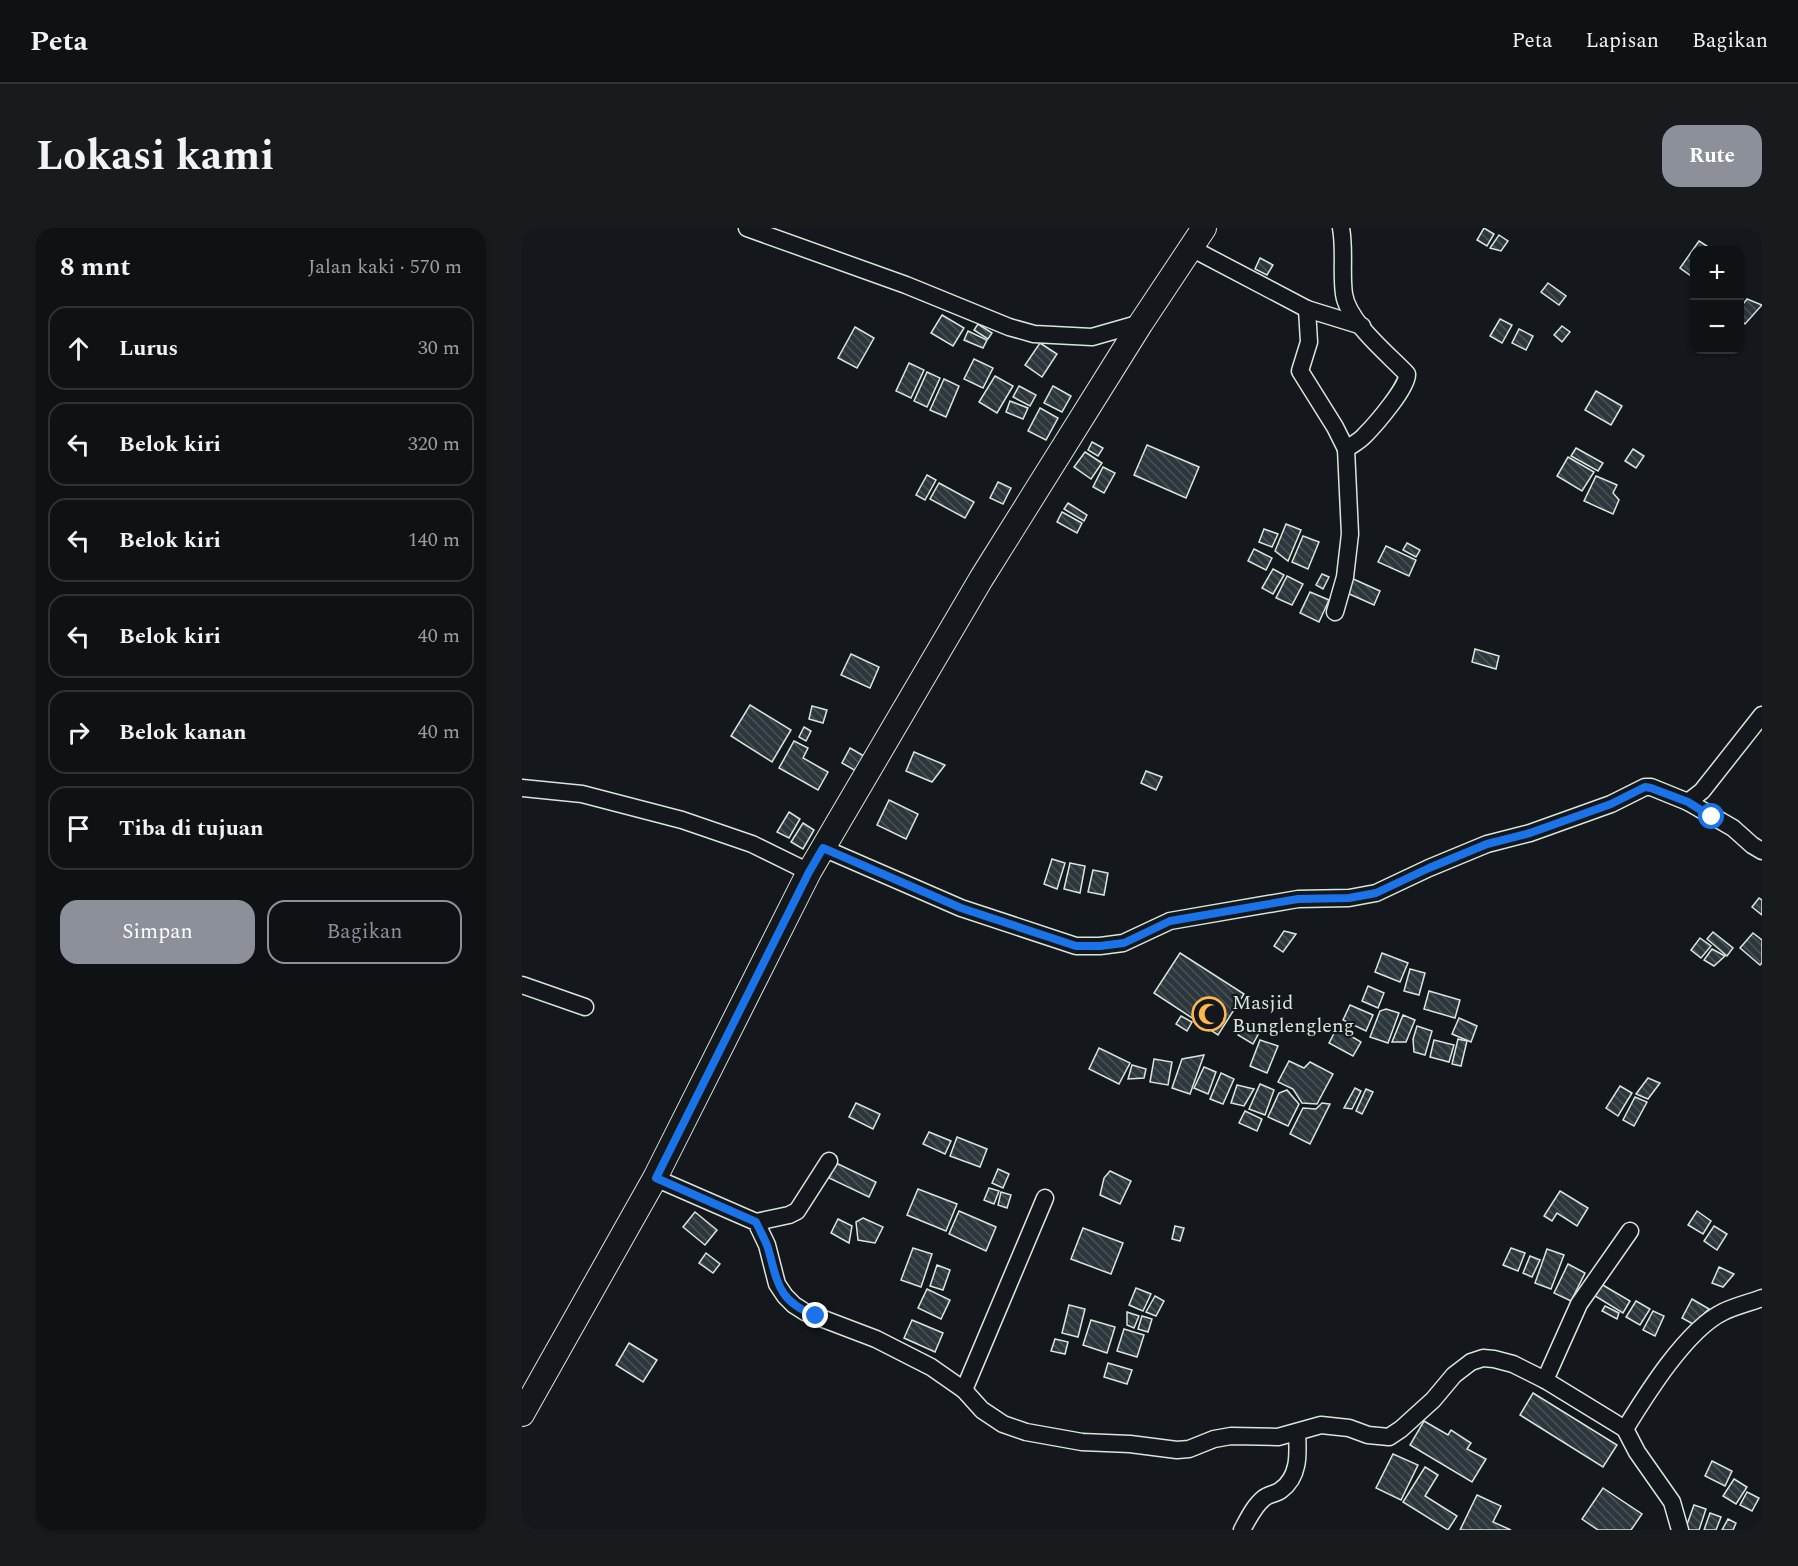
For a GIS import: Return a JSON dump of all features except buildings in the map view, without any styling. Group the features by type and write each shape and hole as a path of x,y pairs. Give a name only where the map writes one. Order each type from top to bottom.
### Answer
{"street":[{"path":"747,228 906,285 1009,327 1034,334 1092,337 1141,323"},
{"path":"1341,228 1344,293 1352,315 1391,360 1407,374 1400,391 1364,437 1346,449"},
{"path":"522,1414 656,1178 809,872 944,638 1141,323 1197,238 1307,309 1362,326"},
{"path":"1307,309 1309,342 1300,371 1335,426 1346,449 1350,534 1345,577 1335,612"},
{"path":"1688,802 1702,791 1762,715"},
{"path":"823,848 961,908 1076,946 1124,943 1170,921 1298,899 1349,898 1376,893 1487,844 1530,833 1611,804 1645,787 1688,802 1733,828 1762,851"},
{"path":"522,788 582,794 682,820 752,844 809,872"},
{"path":"522,985 585,1007"},
{"path":"656,1178 756,1222 797,1211 829,1161"},
{"path":"964,1390 1044,1198"},
{"path":"756,1222 767,1245 777,1284 795,1305 805,1312 905,1352 964,1390 982,1410 1004,1424 1026,1431 1082,1442 1130,1444 1177,1450 1189,1449 1214,1439 1231,1436 1278,1437 1312,1427 1331,1425 1350,1428 1368,1435 1389,1437 1433,1400 1454,1375 1471,1362 1482,1358 1494,1359 1513,1364 1545,1380 1625,1429 1637,1452 1672,1502 1680,1530"},
{"path":"1545,1380 1579,1304 1630,1232"},
{"path":"1625,1429 1656,1380 1698,1331 1721,1313 1762,1298"},
{"path":"1242,1530 1259,1503 1281,1490 1295,1471 1298,1457 1297,1433"}],"place":[{"name":"Masjid Bunglengleng","path":"1209,1014"}],"route":[{"path":"816,1316 795,1305 777,1284 767,1245 756,1222 656,1178 823,848 961,908 1076,946 1100,946 1124,943 1170,921 1298,899 1349,898 1376,893 1487,844 1530,833 1611,804 1645,787 1688,802 1712,817"}]}
